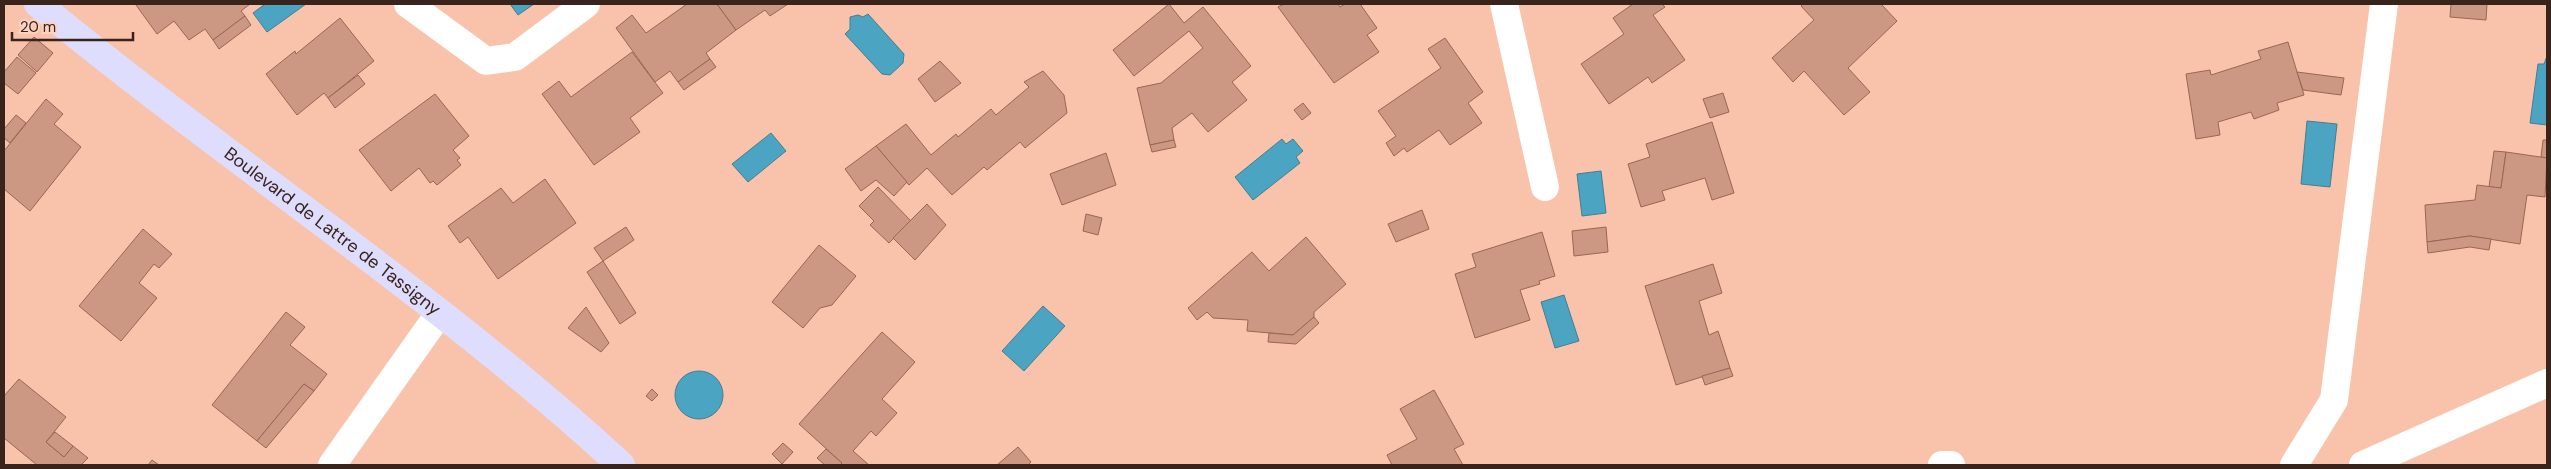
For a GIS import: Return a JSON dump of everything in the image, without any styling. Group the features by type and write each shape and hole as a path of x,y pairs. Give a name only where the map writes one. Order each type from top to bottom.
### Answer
{"street":[{"path":"408,4 486,60 515,57 586,4"},
{"path":"1504,4 1545,187"},
{"path":"2294,465 2334,400 2384,4"},
{"name":"Boulevard de Lattre de Tassigny","path":"52,8 566,415 621,465"},
{"path":"332,465 439,314"},
{"path":"2362,465 2547,383"},
{"path":"1942,465 1951,465"}],"water":[{"path":"265,4 306,4 267,32 253,13"},
{"path":"510,4 534,4 518,15"},
{"path":"868,14 904,54 903,63 890,75 882,74 845,34 850,29 850,17 858,15 863,17"},
{"path":"2547,56 2547,125 2530,123 2538,64 2544,64"},
{"path":"2307,121 2337,124 2330,187 2301,184"},
{"path":"771,133 786,151 748,182 732,164"},
{"path":"1282,139 1286,144 1293,139 1303,151 1296,157 1300,163 1253,200 1235,177"},
{"path":"1601,171 1606,213 1582,216 1577,174"},
{"path":"1564,295 1579,341 1555,348 1541,302"},
{"path":"1043,306 1065,326 1024,371 1002,351"},
{"path":"694,371 704,371 716,378 723,390 723,400 716,412 704,419 694,419 686,415 679,408 675,400 675,390 679,382 686,375"}],"building":[{"path":"137,4 250,4 241,11 245,16 213,40 205,29 189,40 174,21 157,34"},
{"path":"687,4 717,4 736,30 706,53 710,59 678,82 670,71 655,82 616,28 632,15 646,33"},
{"path":"717,4 788,4 770,16 765,10 736,30"},
{"path":"1169,4 1184,23 1203,7 1251,66 1232,82 1247,100 1208,132 1192,113 1172,128 1174,140 1150,145 1137,88 1161,83 1203,48 1189,31 1134,76 1113,50"},
{"path":"1284,4 1338,4 1340,7 1345,4 1360,4 1377,28 1367,35 1379,52 1334,83 1278,7"},
{"path":"1633,4 1662,4 1665,7 1653,15 1685,60 1652,83 1648,77 1609,104 1581,64 1624,34 1613,18"},
{"path":"1803,4 1881,4 1897,21 1848,68 1870,92 1844,115 1804,71 1793,82 1772,58 1814,20 1801,6"},
{"path":"2451,4 2487,4 2486,20 2450,17"},
{"path":"245,16 251,25 219,49 213,40"},
{"path":"340,18 374,61 328,98 324,93 297,115 266,74 295,51 296,54"},
{"path":"34,37 53,53 37,72 18,55"},
{"path":"1445,38 1483,92 1468,103 1482,123 1450,145 1439,130 1407,152 1404,148 1394,156 1386,143 1396,136 1378,111 1441,68 1428,49"},
{"path":"2288,42 2304,95 2277,103 2279,110 2254,119 2251,112 2218,122 2220,135 2196,139 2186,74 2210,70 2211,75 2261,59 2258,51"},
{"path":"632,52 663,93 630,118 640,132 594,165 542,94 559,81 571,97"},
{"path":"17,57 36,73 18,94 4,83 4,72"},
{"path":"710,59 716,67 684,90 678,82"},
{"path":"940,61 961,83 935,102 918,79"},
{"path":"1043,71 1064,95 1067,113 1025,148 1020,142 987,170 984,167 952,195 927,168 909,185 876,146 906,124 931,155 956,134 958,137 991,109 996,115 1029,87 1024,82"},
{"path":"2297,72 2344,78 2341,95 2303,90"},
{"path":"358,75 365,84 335,108 328,98"},
{"path":"1723,93 1729,112 1710,118 1703,99"},
{"path":"435,94 469,136 453,150 460,158 457,160 461,165 437,185 433,181 430,183 419,168 391,191 359,150"},
{"path":"46,99 63,114 54,124 81,147 30,211 4,189 4,151"},
{"path":"1303,103 1311,113 1302,120 1294,110"},
{"path":"16,115 26,123 10,143 4,138 4,129"},
{"path":"1712,122 1734,193 1712,200 1705,178 1662,191 1665,200 1641,207 1628,164 1650,157 1646,144"},
{"path":"1174,140 1176,147 1152,152 1150,145"},
{"path":"2543,140 2547,140 2547,158 2541,157"},
{"path":"876,146 907,182 894,196 876,180 861,191 845,169"},
{"path":"2494,151 2506,152 2501,188 2489,187"},
{"path":"2506,152 2547,158 2545,197 2527,195 2520,244 2470,236 2427,242 2425,205 2475,200 2477,185 2501,188"},
{"path":"1106,153 1116,185 1062,205 1050,174"},
{"path":"545,179 576,223 498,279 468,237 460,243 448,226 501,188 513,203"},
{"path":"878,187 911,221 889,243 870,225 874,221 859,206"},
{"path":"927,204 946,225 915,260 893,238"},
{"path":"1422,210 1429,229 1396,242 1388,224"},
{"path":"1086,214 1102,218 1098,235 1083,231"},
{"path":"626,227 634,240 603,261 594,248"},
{"path":"1606,227 1608,252 1574,256 1572,231"},
{"path":"143,229 172,254 159,268 154,264 139,283 157,298 121,341 79,306"},
{"path":"1542,232 1555,276 1539,281 1540,284 1520,290 1530,320 1475,338 1455,274 1476,267 1472,254"},
{"path":"2470,236 2491,239 2489,250 2470,247 2428,253 2427,242"},
{"path":"1306,237 1346,284 1314,312 1314,317 1293,335 1247,331 1248,320 1213,318 1207,312 1197,320 1188,308 1252,252 1269,271"},
{"path":"819,245 856,276 832,305 820,308 803,328 772,302"},
{"path":"603,261 636,313 620,324 587,272"},
{"path":"1713,264 1722,293 1699,301 1709,335 1718,331 1730,368 1676,385 1645,286"},
{"path":"586,307 609,343 601,352 568,328"},
{"path":"286,312 305,327 290,345 327,374 314,391 304,384 257,441 212,405"},
{"path":"1314,317 1319,323 1296,344 1268,342 1269,333 1293,335"},
{"path":"882,332 915,362 882,399 897,413 876,436 871,431 853,451 869,465 840,465 842,463 799,424"},
{"path":"1730,368 1733,376 1705,385 1702,376"},
{"path":"19,379 66,417 46,442 64,457 73,446 88,458 81,465 37,465 4,438 4,396"},
{"path":"304,384 314,391 266,448 257,441"},
{"path":"652,389 658,395 652,401 646,396"},
{"path":"1434,390 1464,444 1454,449 1463,465 1392,465 1387,455 1417,439 1400,409"},
{"path":"55,432 73,446 64,457 46,442"},
{"path":"783,443 793,452 782,464 772,454"},
{"path":"1018,447 1031,462 1028,465 997,465"},
{"path":"826,449 842,463 840,465 825,465 817,458"},
{"path":"152,460 159,465 148,465"}]}
